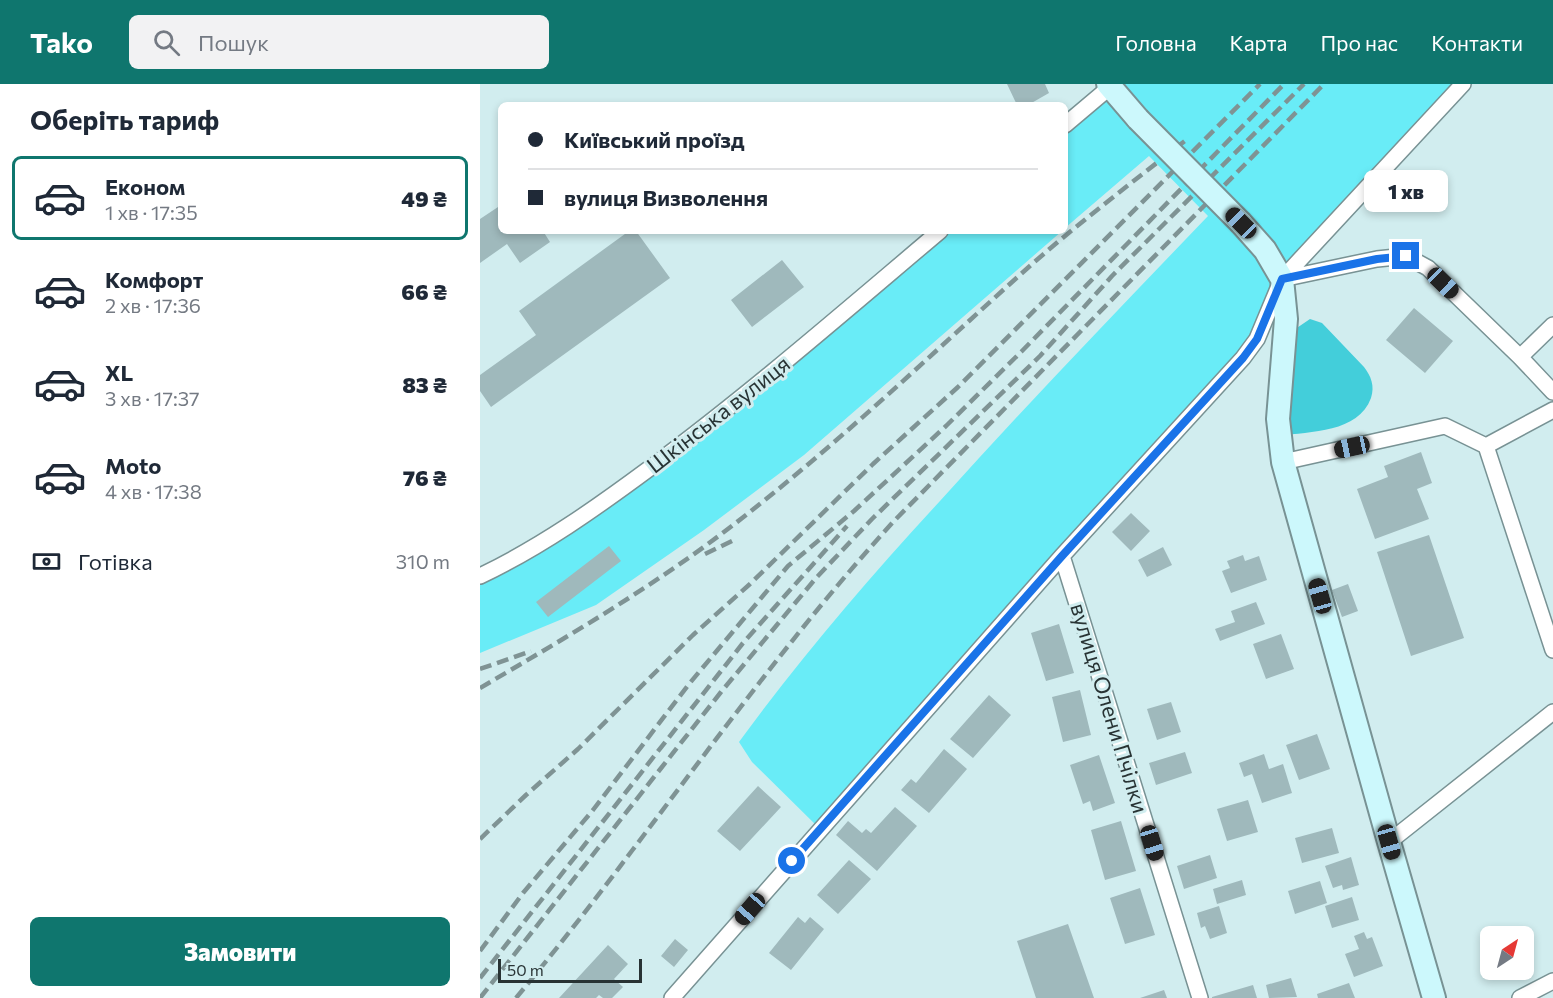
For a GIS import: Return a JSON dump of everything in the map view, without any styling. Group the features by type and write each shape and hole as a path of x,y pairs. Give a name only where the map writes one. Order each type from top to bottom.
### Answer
{"street":[{"path":"672,998 1062,556 1243,358 1257,339 1282,279 1463,84"},
{"path":"1068,122 1109,85 1138,119 1241,223 1265,250 1282,279 1286,319 1278,419 1283,462 1434,998"},
{"name":"Шкінська вулиця","path":"480,576 581,517 689,439 778,368 936,234"},
{"path":"1282,279 1377,259 1406,256 1428,268 1553,392"},
{"path":"1520,357 1553,325"},
{"path":"1486,446 1553,410"},
{"path":"1283,462 1444,426 1486,446 1553,651"},
{"name":"вулиця Олени Пчілки","path":"1062,556 1200,998"},
{"path":"1389,842 1553,712"},
{"path":"1520,998 1553,981"}],"shaded area":[{"path":"1113,84 1463,84 1282,279 1257,339 820,829 752,762 739,742 836,618 887,559 1039,393 1208,216 1149,156 1068,225 1068,122"},
{"path":"936,234 1059,234 804,455 704,530 596,605 480,653 480,576 581,517"},
{"path":"1310,319 1322,323 1364,367 1372,381 1371,398 1356,418 1345,424 1319,431 1279,436 1285,336"}],"building":[{"path":"1007,84 1045,84 1049,93 1033,102 1016,102"},
{"path":"498,207 498,234 545,234 550,242 520,263 507,244 480,263 480,219"},
{"path":"625,234 638,234 670,278 491,407 480,391 480,375 536,335 519,311"},
{"path":"782,260 804,287 752,327 731,300"},
{"path":"1414,308 1453,341 1425,373 1386,340"},
{"path":"1421,452 1432,483 1417,489 1429,519 1375,539 1357,489 1388,477 1384,466"},
{"path":"1131,513 1150,531 1131,551 1112,532"},
{"path":"1429,535 1464,638 1411,656 1377,552"},
{"path":"609,546 621,561 548,617 536,602"},
{"path":"1163,547 1172,565 1147,577 1138,560"},
{"path":"1243,555 1245,561 1259,556 1267,580 1231,593 1222,571 1230,568 1227,561"},
{"path":"1348,584 1358,611 1342,617 1332,590"},
{"path":"1256,602 1265,624 1220,641 1215,629 1235,622 1231,611"},
{"path":"1059,624 1074,673 1046,681 1031,633"},
{"path":"1281,634 1294,669 1266,679 1253,644"},
{"path":"1080,690 1091,735 1063,742 1052,697"},
{"path":"989,695 1011,715 973,758 950,739"},
{"path":"1171,702 1181,732 1157,740 1147,709"},
{"path":"1317,734 1330,769 1299,780 1286,745"},
{"path":"944,749 967,769 929,813 901,790 911,779 916,783"},
{"path":"1185,752 1192,773 1156,785 1149,763"},
{"path":"1264,754 1269,769 1283,764 1292,793 1262,803 1252,774 1244,777 1239,763"},
{"path":"1099,755 1115,803 1093,811 1090,801 1083,804 1070,765"},
{"path":"758,786 781,807 740,851 717,831"},
{"path":"1248,800 1258,832 1227,841 1217,809"},
{"path":"895,807 917,826 877,871 836,835 848,821 862,833 866,829 871,833"},
{"path":"1121,821 1136,871 1105,880 1091,830"},
{"path":"1332,828 1339,853 1302,863 1295,838"},
{"path":"1210,855 1217,878 1184,889 1177,866"},
{"path":"1351,857 1359,885 1343,890 1342,885 1333,888 1325,866"},
{"path":"849,860 871,879 838,914 817,895"},
{"path":"1242,880 1246,895 1217,904 1213,889"},
{"path":"1320,881 1327,903 1295,914 1288,891"},
{"path":"1140,888 1155,935 1125,944 1110,898"},
{"path":"1352,897 1359,920 1332,928 1325,906"},
{"path":"1219,906 1227,933 1210,939 1205,926 1201,928 1197,913"},
{"path":"798,917 805,923 810,917 824,929 791,970 769,953"},
{"path":"1068,924 1094,998 1036,998 1017,941"},
{"path":"1364,932 1367,939 1372,937 1383,966 1354,977 1345,954 1359,949 1354,936"},
{"path":"675,939 688,950 674,967 661,956"},
{"path":"608,945 628,964 614,979 623,987 612,998 603,998 599,995 596,998 559,998"},
{"path":"1291,978 1297,997 1269,998 1266,985"},
{"path":"1349,983 1355,998 1318,998 1317,994"},
{"path":"1253,985 1257,998 1212,998 1212,997"},
{"path":"1164,990 1167,998 1140,998"}],"railway":[{"path":"480,839 578,749 693,635 750,584 873,464 958,387 1260,84"},
{"path":"480,951 523,893 593,810 689,684 788,566 854,511 946,426 1284,84"},
{"path":"480,998 721,692 816,578 872,519 1040,356 1112,276 1304,84"},
{"path":"516,998 611,879 795,637 894,521 1324,84"},
{"path":"480,688 632,596 720,535 801,471 1031,265 1186,140"},
{"path":"480,978 743,643 847,526"},
{"path":"705,554 734,540"},
{"path":"480,669 531,651"}],"route":[{"path":"792,861 1062,556 1243,358 1257,339 1282,279 1377,259 1406,256"}]}
